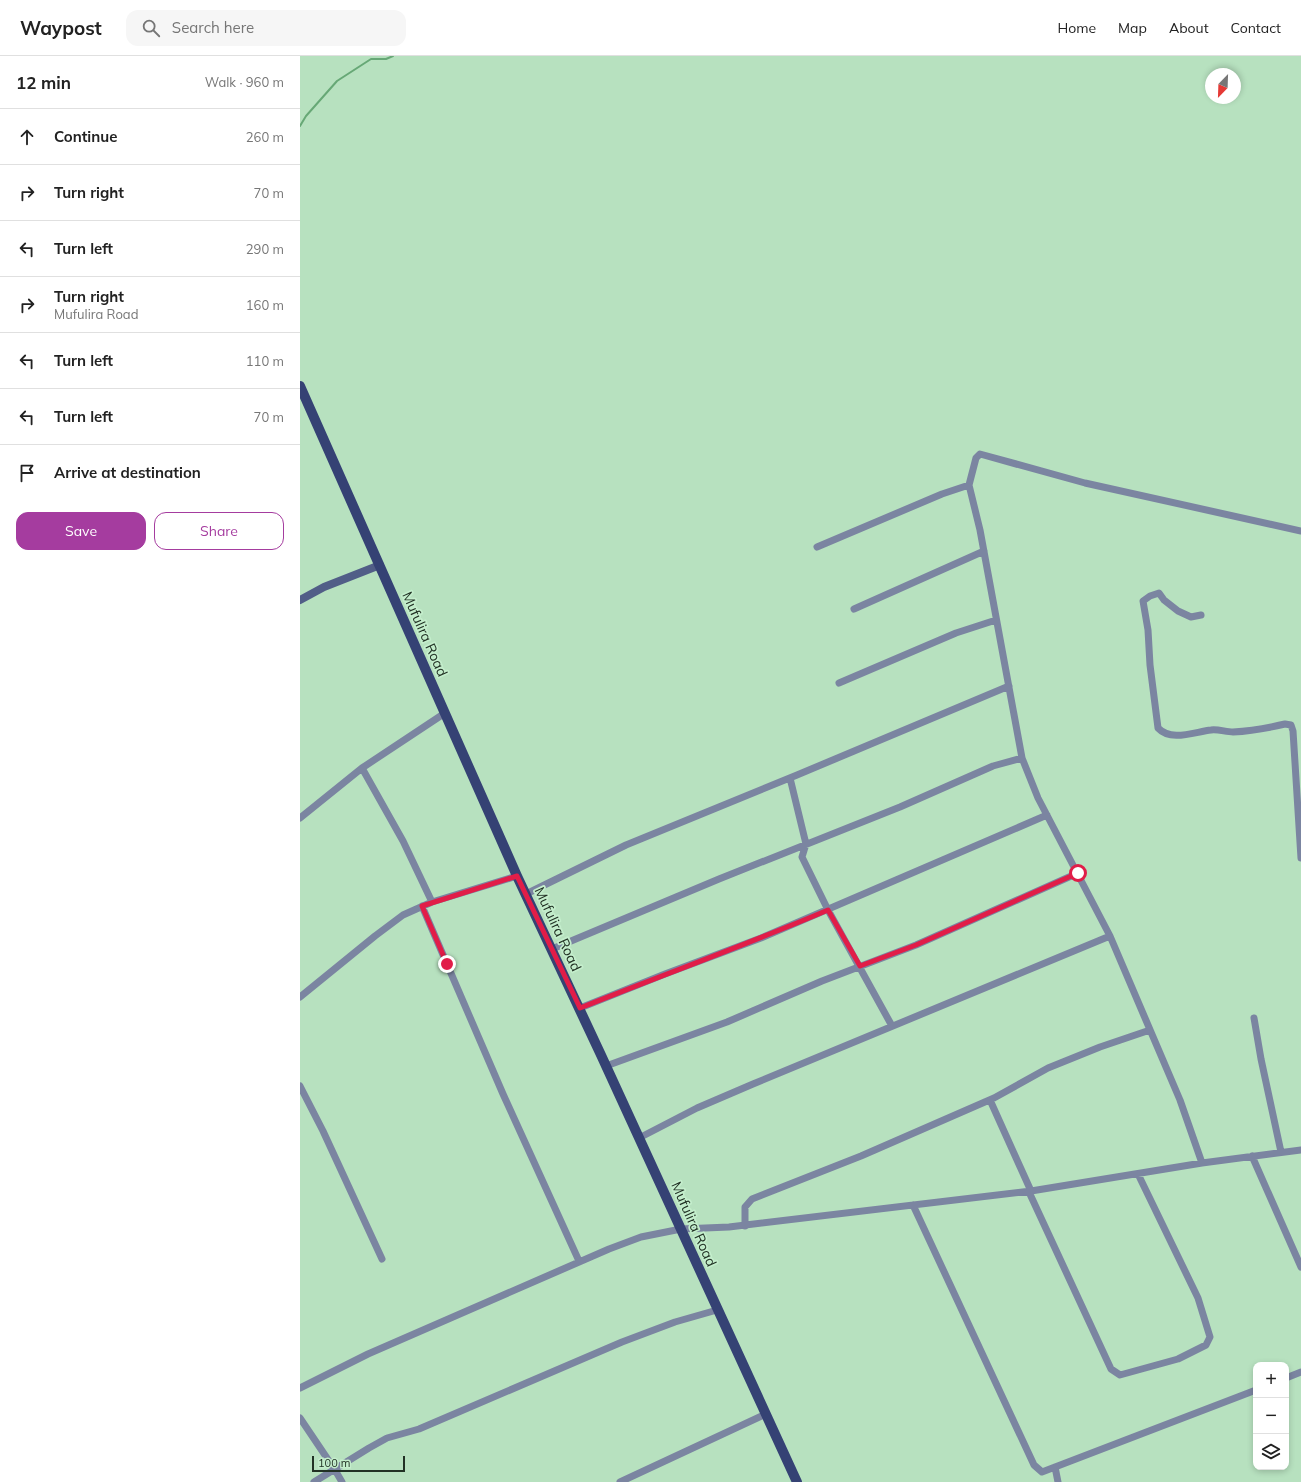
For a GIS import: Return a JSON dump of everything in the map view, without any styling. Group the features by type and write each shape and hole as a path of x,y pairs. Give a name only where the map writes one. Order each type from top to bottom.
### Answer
{"main road":[{"name":"Mufulira Road","path":"300,386 517,876 580,1008 797,1482"}],"street":[{"path":"1202,1163 1180,1100 1110,936 1038,798 1022,758 980,530 968,485 976,458 980,454 1084,483 1301,531"},
{"path":"817,547 942,494 968,485"},
{"path":"854,609 984,552"},
{"path":"300,600 324,587 380,565"},
{"path":"1201,615 1191,617 1178,611 1164,600 1159,593 1150,596 1143,601 1148,630 1150,665 1158,728 1161,732 1170,735 1198,733 1212,730 1231,732 1252,731 1285,724 1290,725 1292,731 1297,788 1301,858"},
{"path":"839,683 956,633 996,620"},
{"path":"526,894 626,844 790,778 1009,686"},
{"path":"300,818 362,768 445,713"},
{"path":"552,949 806,844 900,807 993,766 1022,758"},
{"path":"362,768 403,841 432,902"},
{"path":"790,778 806,844 802,857 828,910 892,1026"},
{"path":"580,1008 761,938 1047,815"},
{"path":"606,1066 727,1022 822,981 916,945 1078,873"},
{"path":"300,997 402,915 432,902 517,876"},
{"path":"422,906 579,1262"},
{"path":"640,1138 697,1108 1110,936"},
{"path":"1254,1018 1261,1059 1281,1152"},
{"path":"745,1226 745,1208 752,1199 861,1156 990,1100 1048,1068 1100,1047 1150,1030"},
{"path":"300,1086 382,1259"},
{"path":"990,1100 1111,1369 1120,1375 1178,1359 1206,1345 1210,1337 1198,1298 1138,1174"},
{"path":"300,1388 368,1354 579,1262 641,1237 681,1229 745,1226 1030,1191 1202,1163 1301,1150"},
{"path":"1252,1156 1301,1268"},
{"path":"913,1205 1034,1465 1042,1472 1253,1391"},
{"path":"314,1482 387,1438 419,1429 622,1342 675,1322 717,1310"},
{"path":"1289,1377 1301,1372"},
{"path":"620,1482 766,1414"},
{"path":"300,1418 342,1482"},
{"path":"1055,1467 1058,1482"}],"waterway":[{"path":"300,126 306,116 337,81 371,59 386,59 393,56"}],"route":[{"path":"447,964 422,906 517,876 580,1008 761,938 828,910 860,966 916,945 1078,873"}]}
